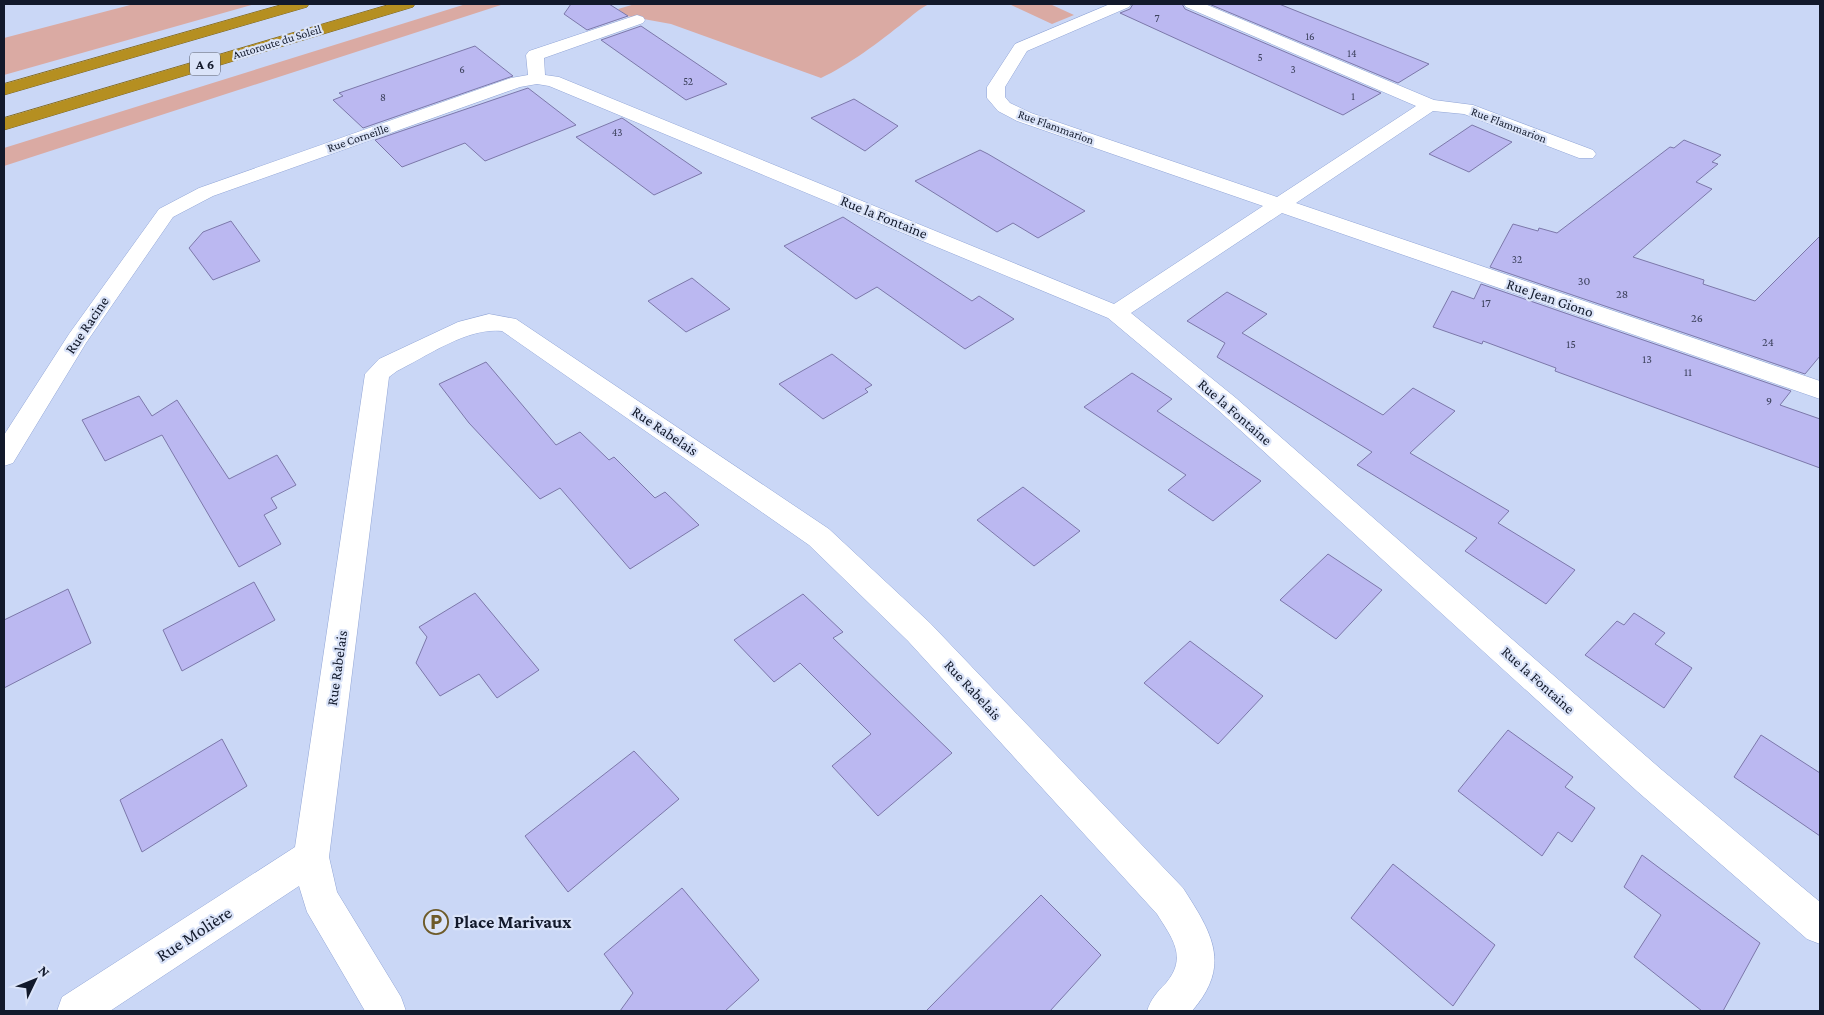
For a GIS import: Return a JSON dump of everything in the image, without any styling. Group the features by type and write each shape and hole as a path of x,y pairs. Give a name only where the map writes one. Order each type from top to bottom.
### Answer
{"highway":[{"name":"Autoroute du Soleil","path":"4,90 301,4"},
{"name":"Autoroute du Soleil","path":"4,124 406,4"}],"street":[{"name":"Rue Flammarion","path":"1123,4 1021,48 996,87 996,98 1004,107 1024,117 1280,204"},
{"name":"Rue Flammarion","path":"1192,4 1430,105 1467,109 1586,154"},
{"path":"537,79 535,55 637,20"},
{"name":"Rue Corneille","path":"182,203 275,167 517,82 537,79"},
{"name":"Rue la Fontaine","path":"537,79 573,88 1116,313 1227,404 1650,781 1820,926"},
{"path":"1116,313 1430,105"},
{"name":"Rue Racine","path":"4,456 77,339 130,262 166,213 182,203"},
{"name":"Rue Jean Giono","path":"1280,204 1820,390"},
{"name":"Rue Rabelais","path":"311,857 377,374 388,365 466,327 489,322 508,324 819,537 919,632 1170,901 1190,932 1198,964 1190,984 1166,1011"},
{"path":"311,857 320,899 387,1011"},
{"name":"Rue Molière","path":"76,1011 311,857"}],"shaded area":[{"path":"134,4 255,4 4,75 4,38"},
{"path":"466,4 504,4 4,166 4,148"},
{"path":"635,4 929,4 864,53 821,78 671,24 627,16 618,9"},
{"path":"1009,4 1050,4 1074,15 1052,24"}],"building":[{"path":"571,4 609,4 628,16 587,30 564,14"},
{"path":"1133,4 1182,4 1185,9 1381,93 1343,115 1120,13 1130,9"},
{"path":"1209,4 1279,4 1429,64 1398,83"},
{"path":"641,26 727,84 686,100 601,40"},
{"path":"475,46 513,76 363,128 333,100 343,96 339,93"},
{"path":"528,88 576,125 485,161 465,143 402,167 375,140"},
{"path":"854,99 898,126 865,151 811,118"},
{"path":"622,118 702,173 654,195 576,137"},
{"path":"1472,125 1512,142 1469,172 1429,154"},
{"path":"1684,140 1721,155 1712,162 1718,164 1696,182 1712,189 1633,257 1704,280 1703,284 1755,301 1820,236 1820,356 1805,374 1490,267 1513,224 1538,231 1539,228 1557,233 1670,147 1674,148"},
{"path":"980,150 1085,211 1038,238 1013,223 997,232 915,181"},
{"path":"843,217 972,301 979,296 1014,319 965,349 877,287 856,299 784,246"},
{"path":"231,221 260,261 213,280 189,248 203,232"},
{"path":"692,278 730,309 686,332 648,301"},
{"path":"1481,284 1791,391 1780,405 1820,419 1820,468 1555,371 1556,368 1483,341 1482,344 1433,327 1452,291 1474,299"},
{"path":"1227,292 1267,314 1242,333 1383,415 1413,388 1455,411 1410,453 1509,511 1498,523 1575,570 1546,604 1465,551 1477,538 1357,465 1372,452 1217,357 1225,343 1187,321"},
{"path":"832,354 872,385 865,389 868,392 823,419 779,384"},
{"path":"486,362 556,445 580,432 609,460 614,457 655,498 665,492 699,525 630,569 560,488 540,499 469,423 439,384"},
{"path":"1132,373 1172,399 1157,411 1261,481 1213,521 1168,490 1186,475 1084,407"},
{"path":"139,396 152,416 177,400 229,479 277,455 296,485 271,498 277,508 264,515 281,544 239,567 162,435 105,461 82,420"},
{"path":"1023,487 1080,531 1034,566 977,520"},
{"path":"1328,554 1382,590 1336,639 1280,600"},
{"path":"254,582 275,620 182,671 163,630"},
{"path":"68,589 91,643 4,688 4,620"},
{"path":"475,593 539,670 497,698 479,674 440,696 416,663 427,637 419,627"},
{"path":"803,594 843,632 833,638 952,753 878,816 832,766 871,734 800,663 774,682 734,640"},
{"path":"1634,613 1665,633 1655,644 1692,668 1664,708 1585,655 1617,621 1624,625"},
{"path":"1190,641 1263,696 1218,744 1144,683"},
{"path":"1508,730 1573,777 1565,787 1595,808 1572,842 1558,832 1542,856 1458,791"},
{"path":"1761,735 1820,773 1820,836 1734,777"},
{"path":"222,739 247,786 142,852 120,800"},
{"path":"634,751 679,799 568,892 525,836"},
{"path":"1642,855 1760,943 1723,1011 1702,1011 1634,957 1661,915 1624,887"},
{"path":"1393,864 1495,945 1453,1006 1351,918"},
{"path":"682,888 759,980 725,1011 620,1011 633,993 604,954"},
{"path":"1041,895 1101,955 1050,1011 926,1011"}],"place":[{"name":"Place Marivaux","path":"436,922"}]}
